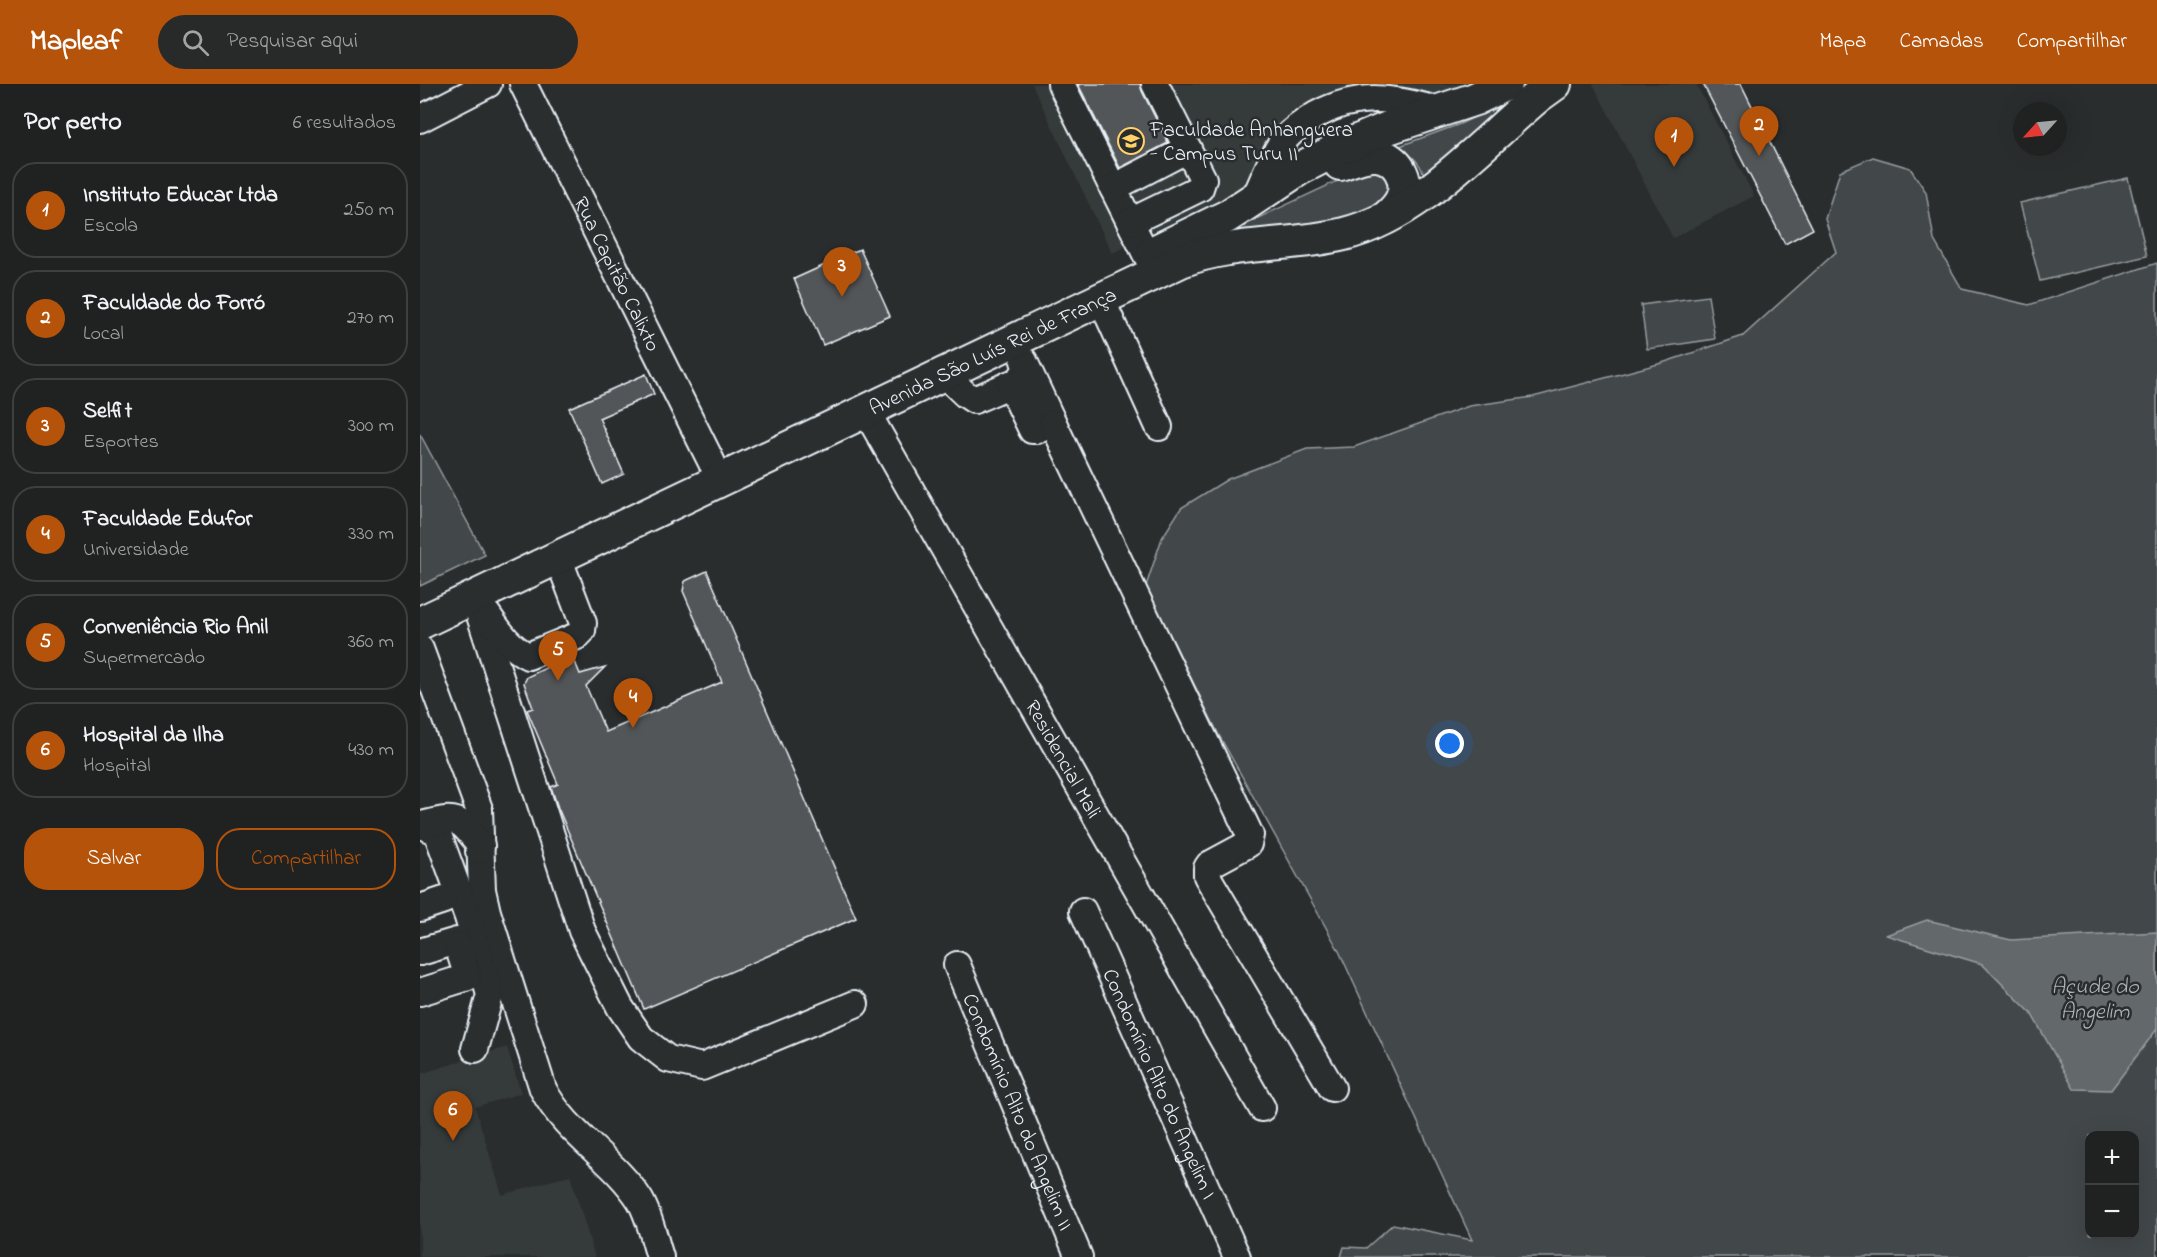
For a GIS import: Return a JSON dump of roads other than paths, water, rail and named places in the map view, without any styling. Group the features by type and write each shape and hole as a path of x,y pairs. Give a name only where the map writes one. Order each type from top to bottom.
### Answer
{"main road":[{"name":"Avenida São Luís Rei de França","path":"420,602 1147,256 1228,216 1299,169 1338,149 1388,128 1475,99 1506,84"},
{"name":"Avenida São Luís Rei de França","path":"420,623 944,374 1022,349 1101,299 1196,255 1235,247 1328,237 1360,229 1387,217 1434,186 1555,84"},
{"path":"1256,198 1359,157 1377,155 1394,162 1404,184 1402,200 1387,217"}],"street":[{"path":"420,119 488,84"},
{"name":"Rua Capitão Calixto","path":"524,84 712,464"},
{"path":"1062,84 1147,256"},
{"path":"1130,222 1200,188 1203,179 1155,84"},
{"path":"1256,198 1283,142 1297,127 1323,111 1358,99 1373,98 1407,102 1441,111"},
{"path":"1113,188 1188,149"},
{"path":"1101,299 1159,427"},
{"path":"944,374 964,394 974,400 1022,377 1022,349"},
{"path":"1022,349 1031,402 1032,430 1053,423 1250,835 1248,844 1209,865 1208,876 1332,1088"},
{"path":"1010,384 1031,402"},
{"name":"Residencial Mali","path":"866,411 1262,1108"},
{"path":"504,690 528,656 576,636 582,631 583,623 558,557"},
{"path":"474,597 506,640 518,651 528,656"},
{"path":"474,597 582,931 620,1007 641,1038 669,1059 702,1067 855,1004"},
{"path":"420,649 479,809 482,890 487,912 543,1089 550,1104 562,1119 639,1199 660,1257"},
{"path":"420,825 446,819 456,820 469,830 481,846"},
{"path":"420,825 468,977 420,992"},
{"path":"420,825 437,832 468,917 490,995 476,1049"},
{"path":"468,917 471,873 481,846"},
{"path":"420,908 444,900"},
{"name":"Condomínio Alto do Angelim I","path":"1083,911 1237,1257"},
{"path":"420,952 457,941"},
{"name":"Condomínio Alto do Angelim II","path":"957,965 1079,1257"}],"water":[{"name":"Açude do Angelim","path":"1927,920 2011,940 2157,932 2157,1029 2111,1090 2074,1089 2031,1013 1982,964 1886,935"}],"place":[{"name":"Faculdade Anhanguera - Campus Turu II","path":"1131,141"},
{"name":"Faculdade do Forró","path":"1759,156"},
{"name":"Instituto Educar Ltda","path":"1674,167"},
{"name":"Selfit","path":"842,297"},
{"name":"Conveniência Rio Anil","path":"558,681"},
{"name":"Faculdade Edufor","path":"633,728"},
{"name":"Hospital da Ilha","path":"453,1141"}]}
